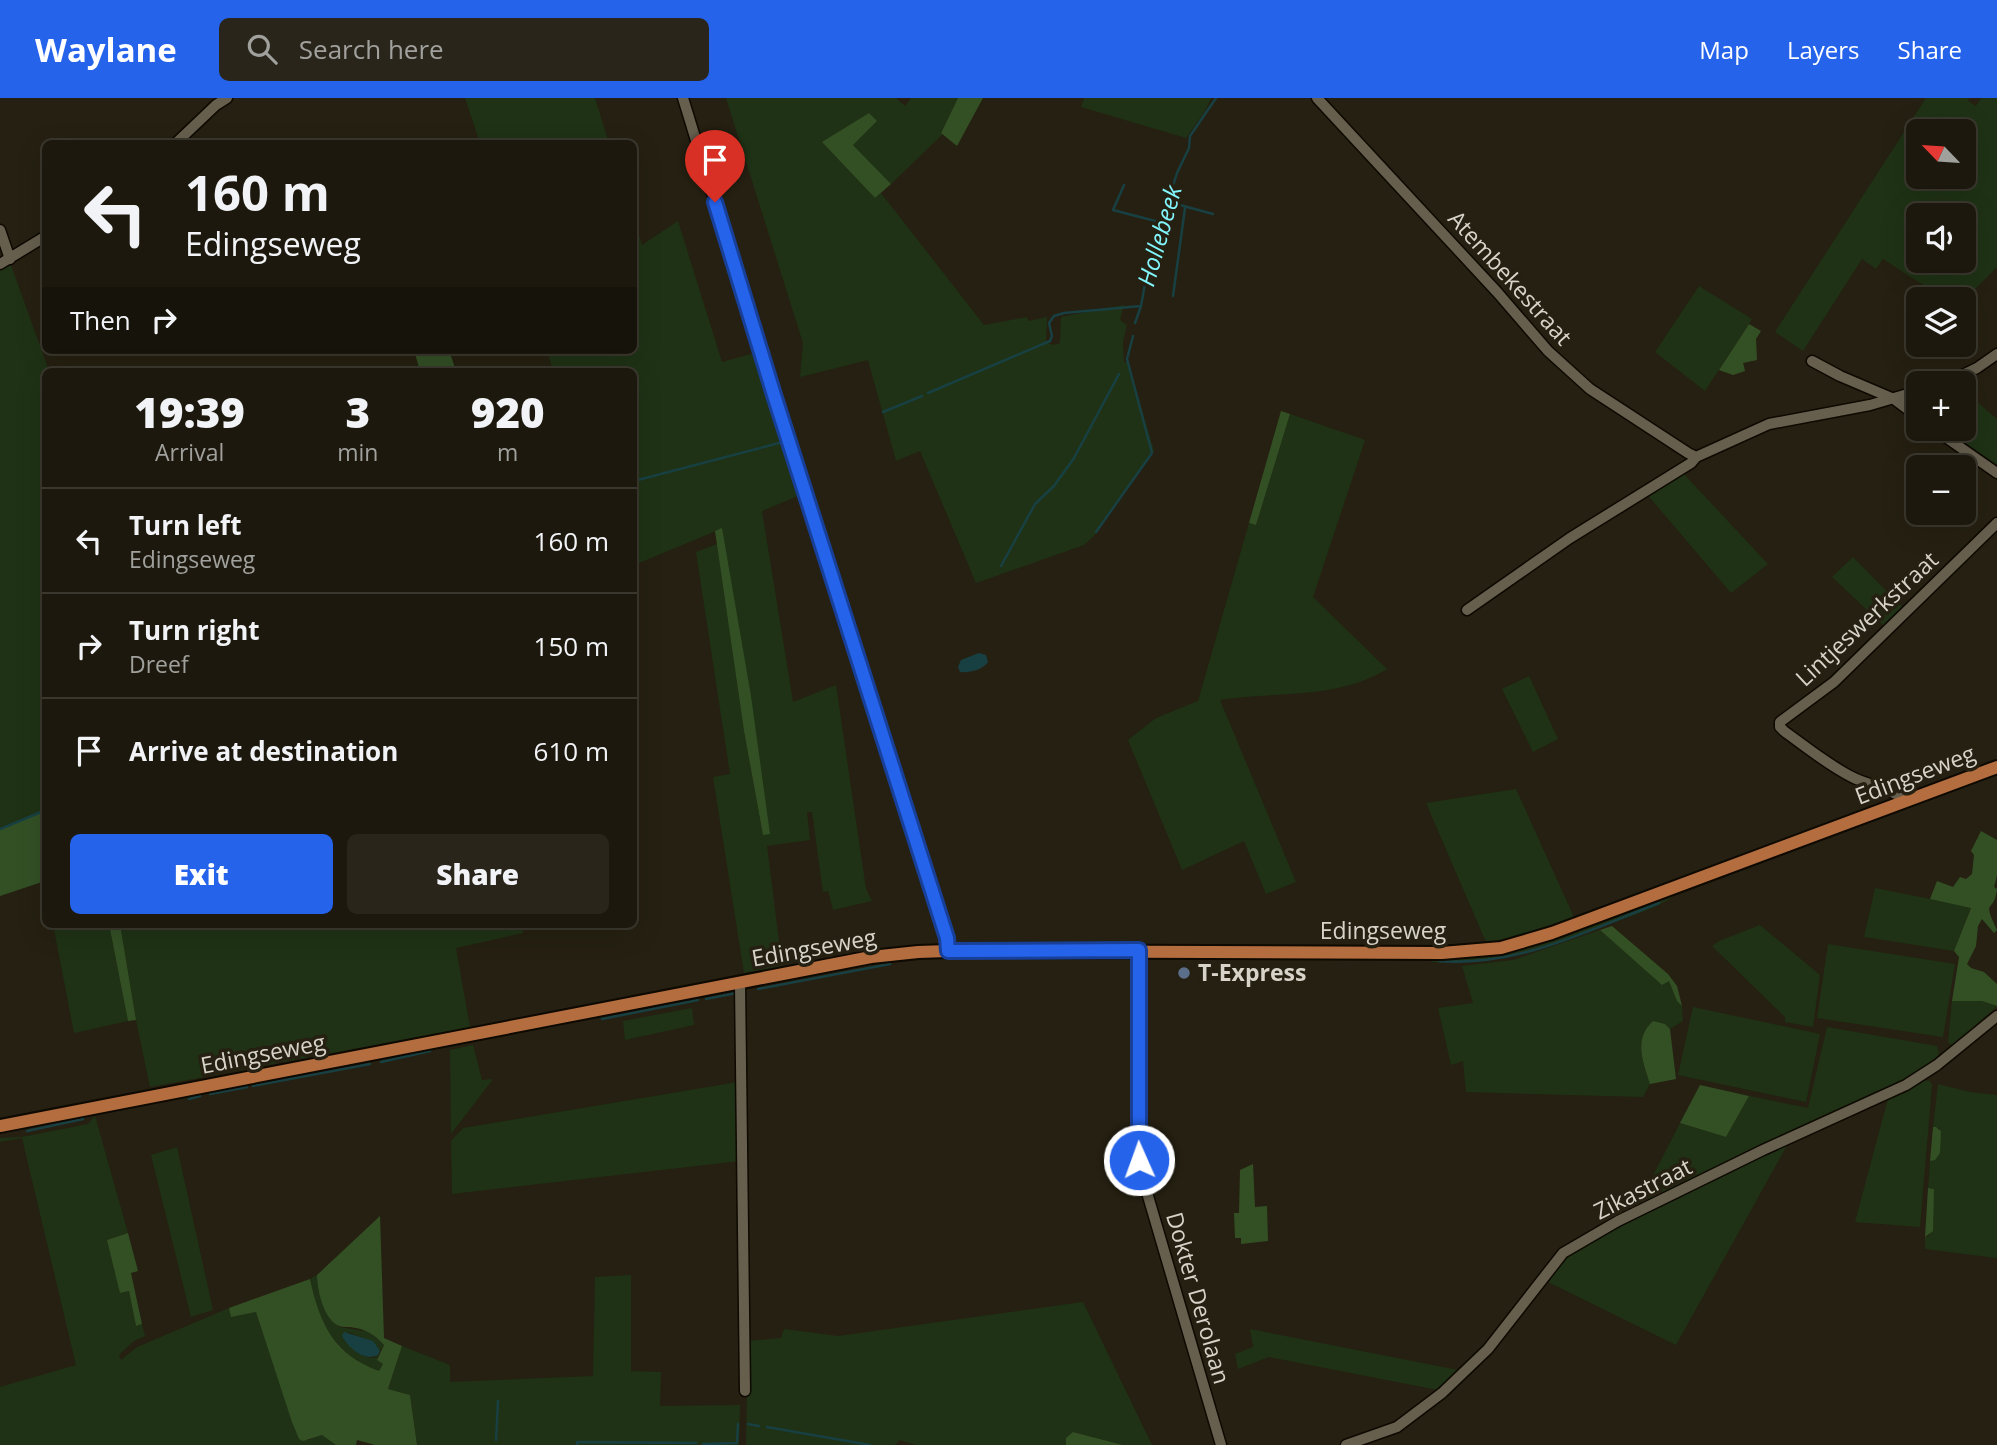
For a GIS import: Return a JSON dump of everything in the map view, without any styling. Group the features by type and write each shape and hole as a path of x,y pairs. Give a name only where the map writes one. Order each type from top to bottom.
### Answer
{"main road":[{"name":"Edingseweg","path":"0,1126 871,957 948,951 1471,951 1502,948 1537,939 1997,767"}],"street":[{"path":"178,140 216,105 228,98"},
{"path":"683,98 774,395 947,938 948,951"},
{"name":"Atembekestraat","path":"1317,98 1548,351 1590,389 1696,457"},
{"path":"0,230 10,259"},
{"path":"0,264 42,239"},
{"path":"1971,371 1997,354"},
{"path":"1812,361 1894,399 1906,408"},
{"path":"1467,610 1570,538 1691,463 1696,457 1769,424 1835,413 1906,395"},
{"path":"1951,441 1997,473"},
{"name":"Lintjeswerkstraat","path":"1906,801 1897,793 1882,790 1845,773 1784,731 1780,722 1834,682 1997,523"},
{"name":"Dokter Derolaan","path":"1139,950 1139,1160 1221,1445"},
{"name":"Edingseweg","path":"740,982 745,1391"},
{"name":"Zikastraat","path":"1346,1445 1397,1427 1443,1393 1488,1349 1563,1253 1618,1221 1763,1150 1906,1085 1937,1065 1997,1016"}],"green space":[{"path":"465,98 595,98 608,140 479,140"},
{"path":"726,98 896,98 905,106 911,98 958,98 941,132 943,134 891,184 853,145 877,121 869,113 823,143 875,198 881,193 984,325 1027,317 1028,321 1047,317 1046,342 1053,345 1060,343 1061,317 1124,305 1120,320 1127,325 1123,342 1124,362 1128,362 1154,451 1093,537 1084,545 976,583 920,451 896,461 868,360 800,377 803,343"},
{"path":"958,98 983,98 957,146 941,133"},
{"path":"1084,98 1211,98 1186,138 1081,107"},
{"path":"1926,98 1969,98 1968,101 1976,106 1981,98 1997,98 1997,267 1976,288 1926,287 1883,259 1876,269 1862,259 1803,351 1775,332 1906,129 1906,189 1976,189 1976,119 1912,119"},
{"path":"869,113 877,121 853,145 891,184 875,198 822,142"},
{"path":"678,221 722,362 754,353 800,495 762,511 793,702 836,685 866,889 872,901 833,910 828,891 823,892 812,812 807,812 810,840 767,846 782,966 744,973 713,777 730,774 696,552 717,544 744,731 763,835 721,529 637,564 637,368 552,368 548,354 637,354 637,229 642,245"},
{"path":"11,265 48,368 42,368 42,810 0,830 0,268"},
{"path":"1699,286 1752,319 1705,391 1655,352"},
{"path":"1749,324 1761,331 1756,339 1757,360 1743,363 1745,371 1733,375 1719,370"},
{"path":"415,354 450,354 455,368 419,368"},
{"path":"1976,401 1997,419 1997,466 1963,441 1976,441"},
{"path":"1281,411 1290,414 1256,525 1249,523"},
{"path":"1290,414 1365,440 1313,597 1387,669 1348,686 1327,690 1220,700 1296,882 1266,894 1244,841 1182,870 1128,740 1156,718 1198,701 1249,523 1256,525"},
{"path":"1681,471 1768,564 1731,593 1646,493"},
{"path":"722,528 751,696 770,834 763,835 744,731 715,531"},
{"path":"1853,557 1904,609 1885,627 1832,577"},
{"path":"1529,676 1558,739 1533,752 1502,689"},
{"path":"1516,789 1574,917 1519,937 1486,942 1426,803"},
{"path":"42,810 42,882 0,896 0,830"},
{"path":"1981,831 1997,840 1997,875 1994,887 1997,889 1989,909 1997,930 1994,933 1982,919 1978,926 1976,946 1967,964 1984,972 1997,984 1997,1006 1982,1001 1952,1001 1959,957 1954,951 1971,908 1930,899 1937,881 1953,887 1960,877 1966,879 1972,874 1974,855 1971,851"},
{"path":"1875,888 1971,907 1954,951 1864,937"},
{"path":"1673,893 1674,896 1646,910 1569,939 1525,952 1480,961 1431,962 1433,959 1531,946"},
{"path":"1760,925 1820,975 1813,1027 1785,1022 1785,1017 1712,946"},
{"path":"1612,926 1668,974 1677,986 1682,1006 1677,1001 1669,981 1662,985 1600,930"},
{"path":"54,928 110,928 128,1021 74,1033"},
{"path":"110,928 121,928 136,1020 128,1021"},
{"path":"121,928 522,928 523,933 456,948 470,1027 150,1087"},
{"path":"1600,930 1661,984 1669,980 1677,1001 1682,1006 1683,1021 1670,1029 1665,1024 1653,1021 1643,1035 1641,1051 1650,1084 1643,1097 1466,1092 1463,1061 1451,1065 1438,1008 1473,1003 1462,966 1513,960"},
{"path":"1828,944 1955,964 1943,1037 1817,1018"},
{"path":"1952,1001 1982,1001 1997,1006 1953,1046 1948,1042"},
{"path":"1693,1007 1820,1034 1806,1102 1678,1075"},
{"path":"692,1008 694,1025 625,1040 623,1021"},
{"path":"1653,1021 1665,1024 1670,1029 1676,1079 1650,1084 1641,1043"},
{"path":"1827,1027 1937,1046 1939,1053 1907,1080 1636,1209 1680,1123 1726,1137 1749,1096 1808,1108"},
{"path":"473,1045 482,1080 493,1079 451,1134 450,1050"},
{"path":"1922,1080 1930,1081 1932,1085 1920,1227 1855,1222 1889,1095"},
{"path":"738,1082 740,1161 452,1194 451,1141 463,1128"},
{"path":"1938,1084 1997,1095 1997,1258 1925,1249 1925,1237 1929,1236 1933,1188 1928,1188 1930,1161 1941,1131 1933,1127"},
{"path":"1700,1085 1749,1096 1726,1137 1680,1123"},
{"path":"95,1116 128,1233 107,1240 121,1293 129,1291 136,1326 142,1324 145,1336 134,1341 119,1355 121,1360 137,1347 229,1308 231,1317 256,1312 299,1439 309,1440 322,1434 336,1445 0,1445 0,1387 76,1365 22,1138 0,1142 0,1138 22,1137 88,1124"},
{"path":"1933,1127 1941,1131 1940,1153 1935,1160 1930,1161"},
{"path":"1790,1140 1676,1345 1544,1280 1563,1257 1602,1233"},
{"path":"177,1147 213,1310 191,1317 151,1155"},
{"path":"1253,1164 1255,1207 1267,1206 1268,1241 1241,1244 1241,1238 1235,1238 1234,1213 1239,1213 1240,1170"},
{"path":"1928,1188 1934,1189 1933,1231 1925,1237"},
{"path":"380,1216 384,1338 402,1346 388,1389 410,1395 417,1445 375,1445 357,1440 356,1445 336,1445 322,1435 303,1441 299,1439 292,1422 256,1312 231,1317 229,1308 310,1279 324,1324 331,1336 351,1356 379,1371 383,1364 377,1360 384,1345 365,1331 340,1326 329,1318 322,1304 317,1275"},
{"path":"128,1233 138,1271 131,1273 142,1324 136,1326 129,1291 120,1293 107,1240"},
{"path":"317,1275 323,1303 339,1327 371,1332 384,1345 380,1351 373,1342 348,1332 360,1353 374,1358 378,1355 377,1360 383,1364 379,1372 351,1356 331,1336 319,1311 310,1279"},
{"path":"631,1275 631,1371 661,1372 660,1406 740,1405 739,1445 417,1445 410,1395 388,1389 402,1346 450,1365 450,1382 593,1376 595,1277"},
{"path":"1083,1302 1152,1445 1123,1445 1074,1432 1066,1438 1067,1445 916,1445 900,1440 895,1445 746,1445 748,1341 781,1338 784,1329 838,1336"},
{"path":"1250,1329 1463,1371 1443,1391 1269,1357 1238,1369 1235,1354 1253,1347"},
{"path":"1073,1432 1123,1445 1066,1445 1066,1438"}],"water":[{"path":"979,653 986,655 986,665 960,672 958,667 961,660"},
{"path":"344,1332 373,1341 380,1351 378,1355 367,1357 357,1353 342,1336"}],"waterway":[{"name":"Hollebeek","path":"928,393 1050,341 1052,336 1049,323 1054,316 1141,306 1148,267 1177,173 1189,148 1190,136 1216,98"},
{"path":"1124,185 1113,210 1159,222"},
{"path":"1169,202 1213,214"},
{"path":"1173,296 1185,208"},
{"path":"1135,323 1141,306"},
{"path":"1096,532 1152,453 1127,359 1133,336"},
{"path":"1001,566 1035,504 1054,486 1074,458 1119,374"},
{"name":"Hollebeek","path":"883,412 922,396"},
{"path":"637,480 779,443"},
{"path":"0,829 42,812"},
{"path":"1439,961 1468,961 1524,953 1552,945 1659,903"},
{"path":"758,989 890,964"},
{"path":"706,999 736,993"},
{"path":"602,1019 698,1000"},
{"path":"381,1062 430,1051"},
{"path":"253,1086 370,1064"},
{"path":"210,1094 247,1087"},
{"path":"189,1099 200,1096"},
{"path":"27,1131 83,1119"},
{"path":"496,1440 498,1401"},
{"path":"703,1444 737,1443 738,1424"},
{"path":"748,1424 759,1426"},
{"path":"767,1427 870,1445"},
{"path":"577,1445 577,1442 696,1443"}],"place":[{"name":"T-Express","path":"1184,973"}],"route":[{"path":"715,202 947,938 948,951 1139,950 1139,1160"}]}
